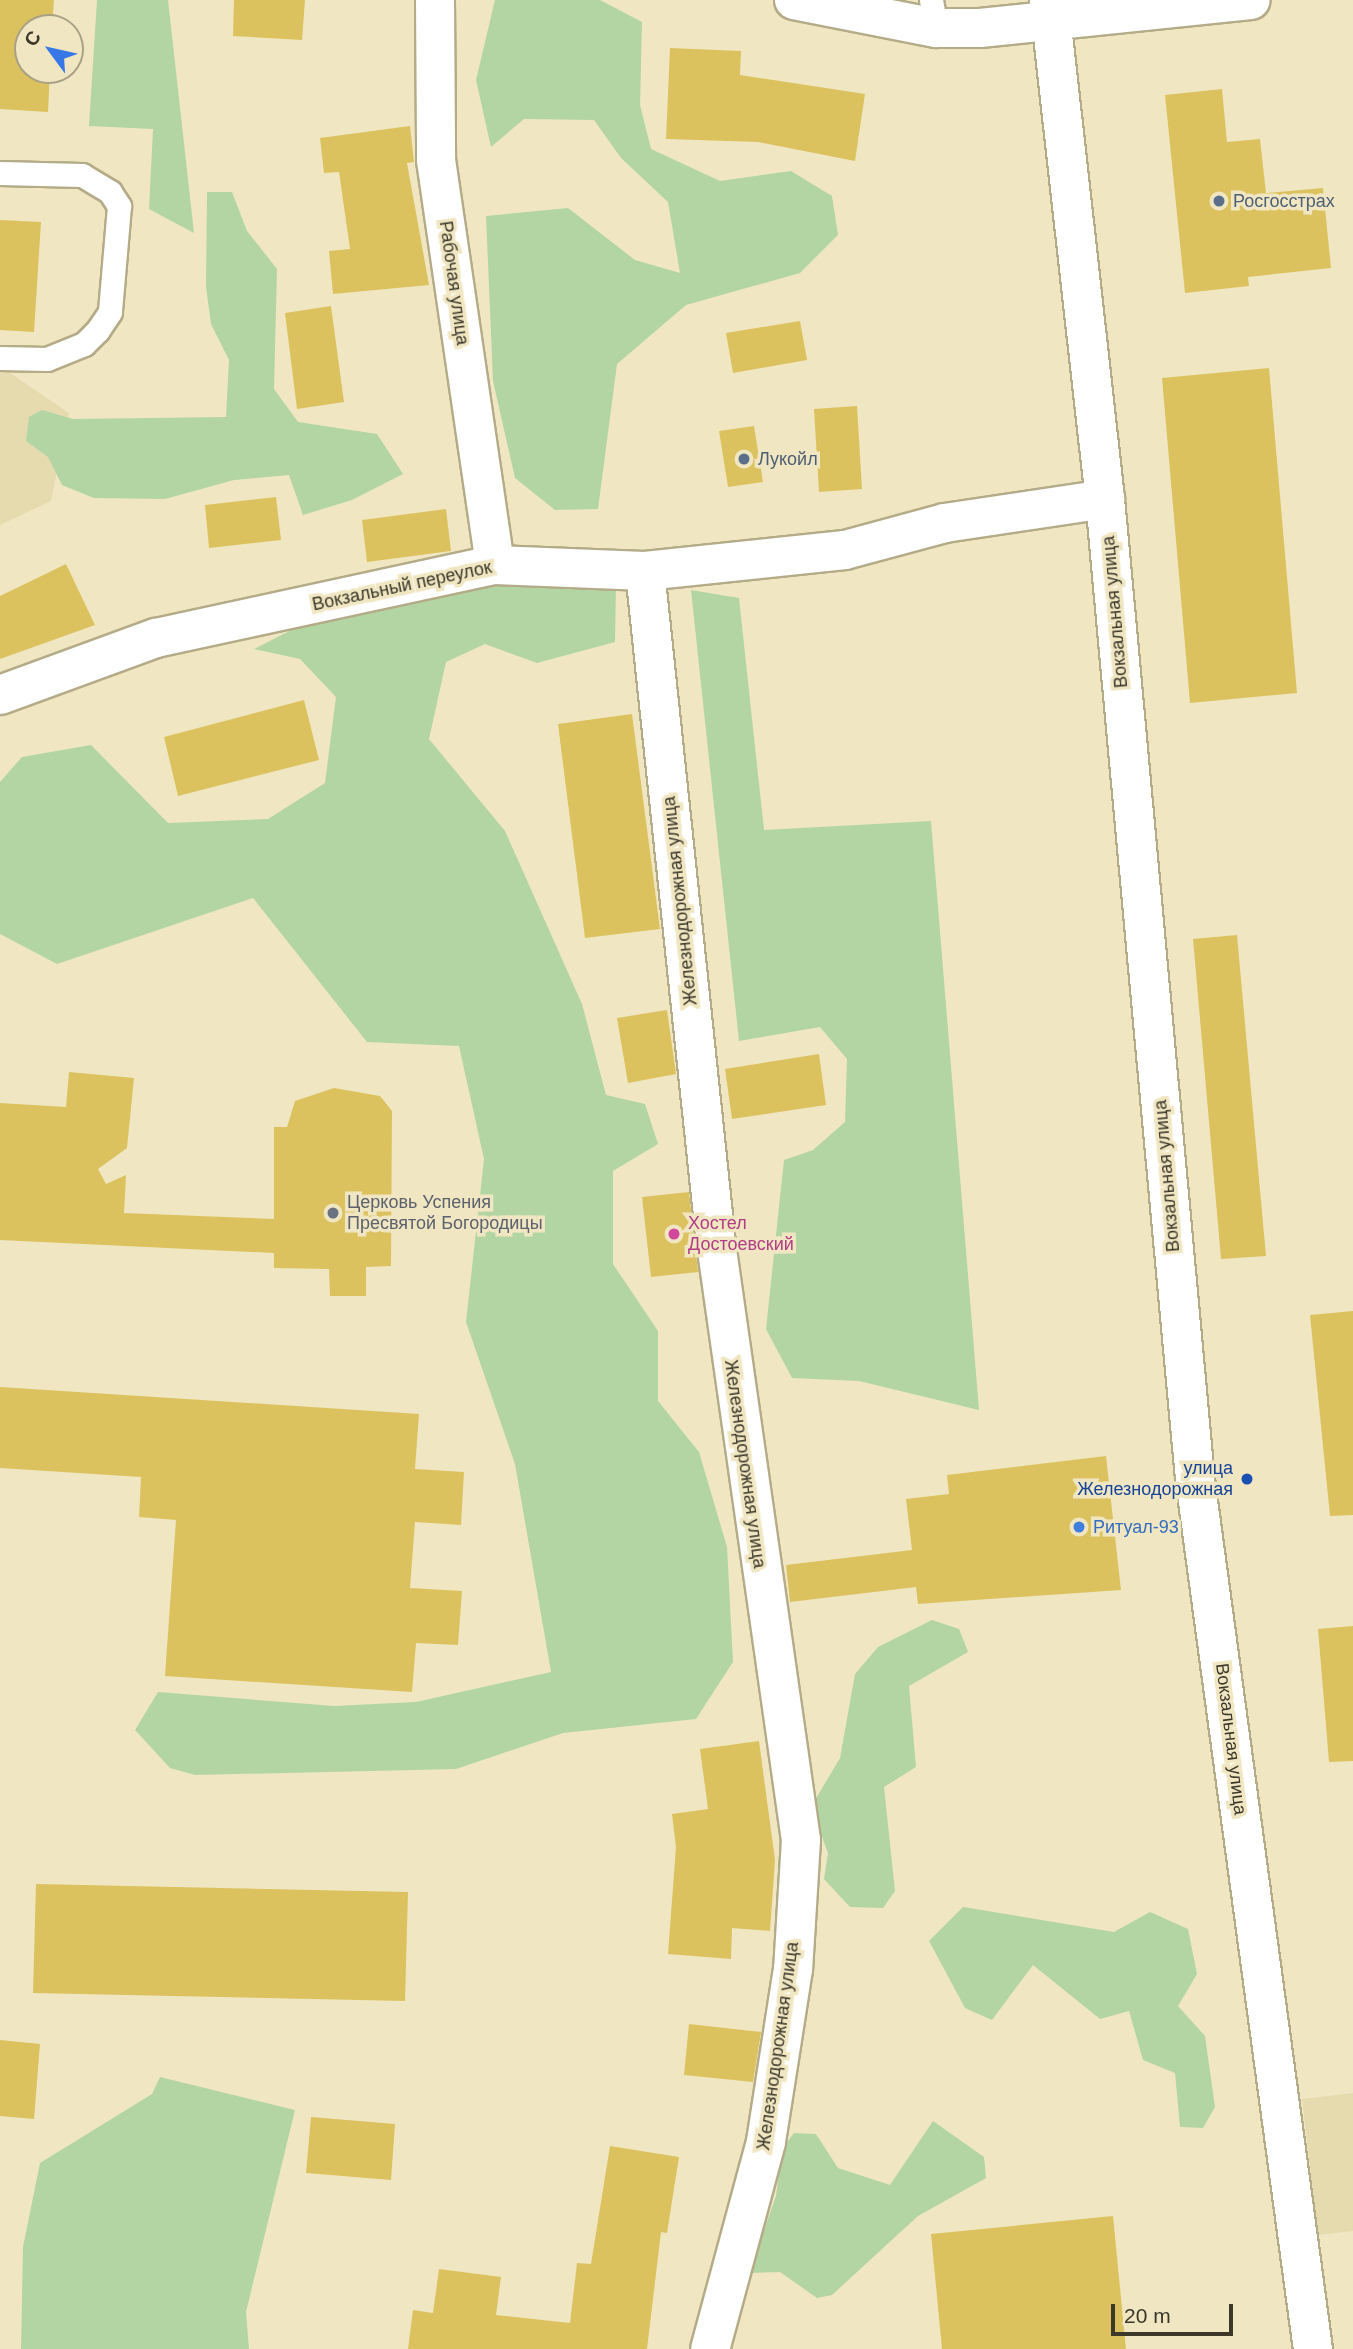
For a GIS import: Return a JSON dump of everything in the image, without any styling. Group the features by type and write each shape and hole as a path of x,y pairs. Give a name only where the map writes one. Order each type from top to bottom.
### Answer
{"street":[{"name":"Рабочая улица","path":"435,0 436,160 495,565"},
{"path":"794,0 933,14 1251,0"},
{"name":"Вокзальная улица","path":"1050,9 1105,499 1195,1479 1312,2349"},
{"name":"Вокзальный переулок","path":"0,695 156,639 495,565 645,571 845,550 945,523 1105,499"},
{"name":"Железнодорожная улица","path":"645,571 716,1243 800,1840 793,1969 766,2142 710,2349"}],"lane":[{"path":"0,173 82,175 110,192 119,206 110,312 98,330 84,344 47,359 0,358"}],"shaded area":[{"path":"0,366 69,413 51,501 0,525"},
{"path":"1353,2093 1353,2231 1318,2235 1302,2099"}],"green space":[{"path":"97,0 168,0 194,233 149,209 153,129 89,126"},
{"path":"495,0 600,0 642,22 640,105 651,149 720,181 791,171 832,196 838,235 800,273 686,305 617,364 598,509 555,510 515,478 493,381 486,216 568,208 635,260 680,273 668,202 621,158 594,120 524,119 491,147 476,80"},
{"path":"207,192 232,192 247,231 277,269 274,389 298,422 377,434 403,474 352,500 303,515 289,475 234,480 165,499 94,498 62,485 48,457 26,441 29,417 42,410 73,419 226,417 229,360 211,324 206,287"},
{"path":"477,580 616,586 615,642 537,663 485,644 446,662 429,739 505,831 582,1004 606,1095 645,1104 658,1144 613,1171 613,1264 658,1331 658,1401 699,1452 727,1547 733,1662 696,1719 563,1733 456,1769 195,1775 170,1768 135,1730 158,1692 334,1706 416,1702 551,1672 515,1464 466,1322 484,1159 459,1046 367,1042 253,898 57,964 0,934 0,782 22,757 91,745 168,823 268,819 325,783 336,697 300,659 254,649 327,612"},
{"path":"691,590 739,598 764,830 931,821 979,1410 859,1381 792,1378 766,1329 784,1160 813,1150 845,1122 847,1059 820,1027 739,1041"},
{"path":"932,1620 959,1629 968,1652 909,1686 916,1767 884,1787 895,1891 883,1908 850,1907 824,1879 828,1853 811,1807 840,1758 855,1674 878,1647"},
{"path":"963,1907 1114,1932 1150,1912 1188,1929 1197,1974 1178,2006 1205,2036 1215,2107 1203,2128 1180,2127 1175,2073 1143,2060 1129,2011 1100,2019 1033,1965 992,2020 965,2008 929,1941"},
{"path":"160,2077 295,2110 246,2312 249,2349 21,2349 23,2247 40,2163 152,2094"},
{"path":"933,2121 984,2157 986,2178 918,2216 832,2295 817,2298 780,2272 749,2273 776,2196 782,2149 794,2133 816,2134 838,2168 890,2185"}],"building":[{"path":"0,0 54,0 53,14 14,14 14,84 49,84 48,112 0,109"},
{"path":"234,0 305,0 302,40 233,36"},
{"path":"670,48 741,51 740,75 865,94 855,161 758,142 666,139"},
{"path":"1222,89 1227,142 1260,139 1266,193 1323,188 1331,268 1248,277 1249,286 1185,293 1165,95"},
{"path":"410,126 414,162 407,163 429,285 333,294 329,251 350,249 339,172 324,173 320,138"},
{"path":"0,220 41,222 34,332 0,330"},
{"path":"331,306 344,402 297,409 285,313"},
{"path":"800,321 807,360 733,373 726,333"},
{"path":"1269,368 1297,693 1190,703 1162,378"},
{"path":"857,406 862,489 819,492 814,409"},
{"path":"754,426 763,482 728,487 719,431"},
{"path":"276,497 281,540 209,548 205,505"},
{"path":"446,509 451,551 367,562 362,520"},
{"path":"66,564 95,625 0,659 0,596"},
{"path":"304,700 319,760 178,796 164,737"},
{"path":"632,714 660,929 585,938 558,724"},
{"path":"1237,935 1266,1256 1221,1259 1193,939"},
{"path":"667,1010 676,1074 628,1083 617,1018"},
{"path":"819,1054 826,1105 732,1119 725,1069"},
{"path":"69,1072 134,1078 127,1148 98,1169 106,1184 126,1175 124,1213 274,1219 274,1127 287,1127 295,1101 334,1088 380,1096 392,1111 391,1266 366,1267 366,1296 330,1296 329,1269 274,1268 274,1253 0,1240 0,1103 66,1107"},
{"name":"Хостел Достоевский","path":"689,1192 698,1272 651,1277 642,1197"},
{"path":"1353,1311 1353,1515 1330,1516 1310,1315"},
{"path":"0,1387 419,1414 415,1469 464,1472 461,1525 415,1522 410,1588 462,1591 458,1645 416,1643 412,1692 165,1676 176,1520 139,1517 141,1477 0,1468"},
{"path":"1106,1456 1121,1590 918,1604 916,1587 790,1602 786,1565 912,1550 906,1499 949,1494 947,1475"},
{"path":"1353,1626 1353,1761 1329,1762 1318,1629"},
{"path":"759,1741 775,1860 770,1931 732,1928 731,1959 668,1954 676,1847 672,1814 708,1809 700,1749"},
{"path":"36,1884 408,1892 405,2001 33,1993"},
{"path":"689,2024 761,2032 753,2082 684,2075"},
{"path":"0,2040 40,2044 34,2119 0,2116"},
{"path":"311,2117 395,2124 391,2180 306,2173"},
{"path":"610,2146 679,2157 667,2233 661,2232 647,2349 408,2349 413,2310 433,2313 439,2269 501,2277 496,2315 570,2323 577,2263 591,2264"},
{"path":"1113,2216 1126,2349 942,2349 931,2234"}],"place":[{"name":"Росгосстрах","path":"1219,201"},
{"name":"Лукойл","path":"744,459"},
{"name":"Церковь Успения Пресвятой Богородицы","path":"333,1213"},
{"name":"Хостел Достоевский","path":"674,1234"},
{"name":"улица Железнодорожная","path":"1247,1479"},
{"name":"Ритуал-93","path":"1079,1527"}]}
